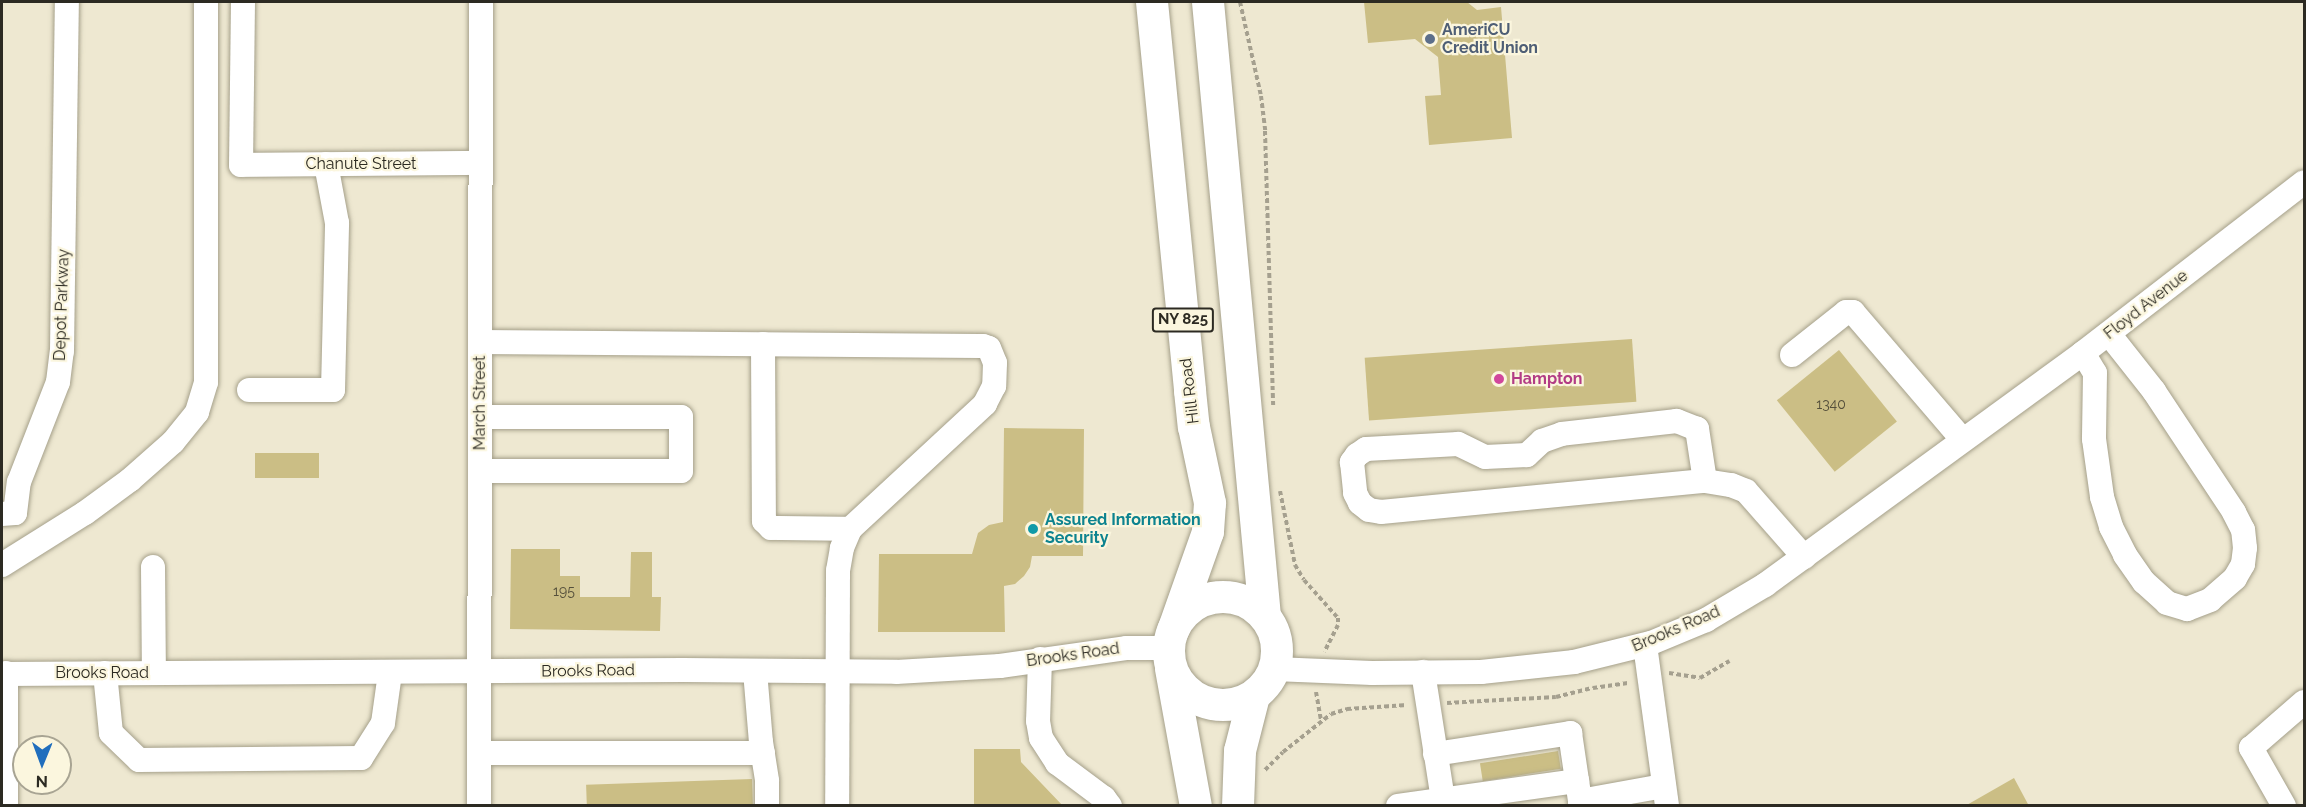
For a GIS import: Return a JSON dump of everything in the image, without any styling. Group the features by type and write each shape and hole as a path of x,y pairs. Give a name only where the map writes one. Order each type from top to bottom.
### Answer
{"main road":[{"name":"Hill Road","path":"1152,2 1194,427 1210,503 1208,532 1171,648 1196,806"},
{"name":"NY 825","path":"1208,2 1265,616 1274,632 1277,650 1274,669"},
{"path":"1265,616 1251,604 1242,601 1215,598 1197,603 1183,615 1171,648 1178,681 1190,693 1205,702 1221,705 1238,703 1254,696 1266,684 1274,669"},
{"path":"1238,806 1240,752 1254,696"}],"street":[{"name":"Depot Parkway","path":"8,513 58,382 62,351 67,2"},
{"path":"2,565 85,513 130,480 173,442 197,412 206,382 206,2"},
{"name":"Chanute Street","path":"243,2 242,165 480,163"},
{"name":"March Street","path":"479,806 481,2"},
{"path":"249,390 333,390 337,223 326,164"},
{"name":"Floyd Avenue","path":"1984,423 2109,334 2303,185"},
{"path":"1792,355 1846,312 1853,312 1962,440"},
{"path":"2083,353 2095,373 2094,439 2102,497 2111,527 2125,555 2144,582 2167,603 2187,609 2210,600 2235,578 2242,564 2245,548 2243,530 2234,512 2154,392 2109,334"},
{"path":"480,342 983,346 989,348 994,355 994,386 985,404 850,529 842,548 838,571 837,806"},
{"path":"763,344 764,521 775,529 850,529"},
{"path":"480,417 681,417 681,471 480,471"},
{"path":"1705,481 1697,429 1677,421 1562,434 1542,441 1527,455 1485,457 1458,444 1366,449 1352,462 1355,494 1360,503 1369,510 1381,512 1705,481 1731,484 1746,491 1804,557"},
{"name":"Brooks Road","path":"1274,669 1481,672 1574,662 1645,645 1706,620 1765,585 1984,423"},
{"path":"153,567 154,673"},
{"path":"1398,806 1580,796 1665,796 1645,645"},
{"name":"Brooks Road","path":"4,673 942,671 1000,666 1126,648 1171,648"},
{"path":"1040,659 1038,721 1044,745 1057,763 1104,798 1110,806"},
{"path":"755,671 767,781 767,806"},
{"path":"1423,672 1443,803"},
{"path":"4,673 6,806"},
{"path":"105,673 111,733 139,760 362,758 383,723 390,673"},
{"path":"2284,806 2251,748 2304,702"},
{"path":"1436,754 1570,733 1580,796"},
{"path":"479,753 763,753"}],"path":[{"path":"1240,2 1261,96 1265,131 1273,415"},
{"path":"1280,489 1295,565 1304,580 1338,618 1338,625 1333,636"},
{"path":"1262,778 1266,768 1321,721 1347,709 1395,704 1556,697 1671,673 1700,678 1730,661"},
{"path":"1315,683 1321,721"}],"building":[{"path":"1364,2 1467,2 1477,10 1501,7 1512,138 1429,145 1425,96 1441,95 1438,57 1415,39 1368,43"},
{"path":"1632,339 1636,402 1369,421 1365,358"},
{"path":"1839,350 1897,421 1835,472 1777,400"},
{"name":"Assured Information Security","path":"1004,428 1084,429 1083,556 1032,556 1030,567 1024,576 1015,584 1004,586 1005,632 878,632 879,554 972,554 978,533 989,525 1003,522"},
{"path":"255,453 319,453 319,478 255,478"},
{"path":"511,549 560,549 560,576 580,576 580,597 630,597 631,552 652,552 652,597 661,597 660,631 510,629"},
{"path":"974,749 1020,749 1021,762 1063,806 974,806"},
{"path":"1558,751 1561,769 1483,781 1480,763"},
{"path":"2014,778 2029,806 1965,806"},
{"path":"752,779 753,806 587,806 586,785"}],"place":[{"name":"AmeriCU Credit Union","path":"1430,39"},
{"name":"Hampton","path":"1499,379"},
{"name":"Assured Information Security","path":"1033,529"}]}
